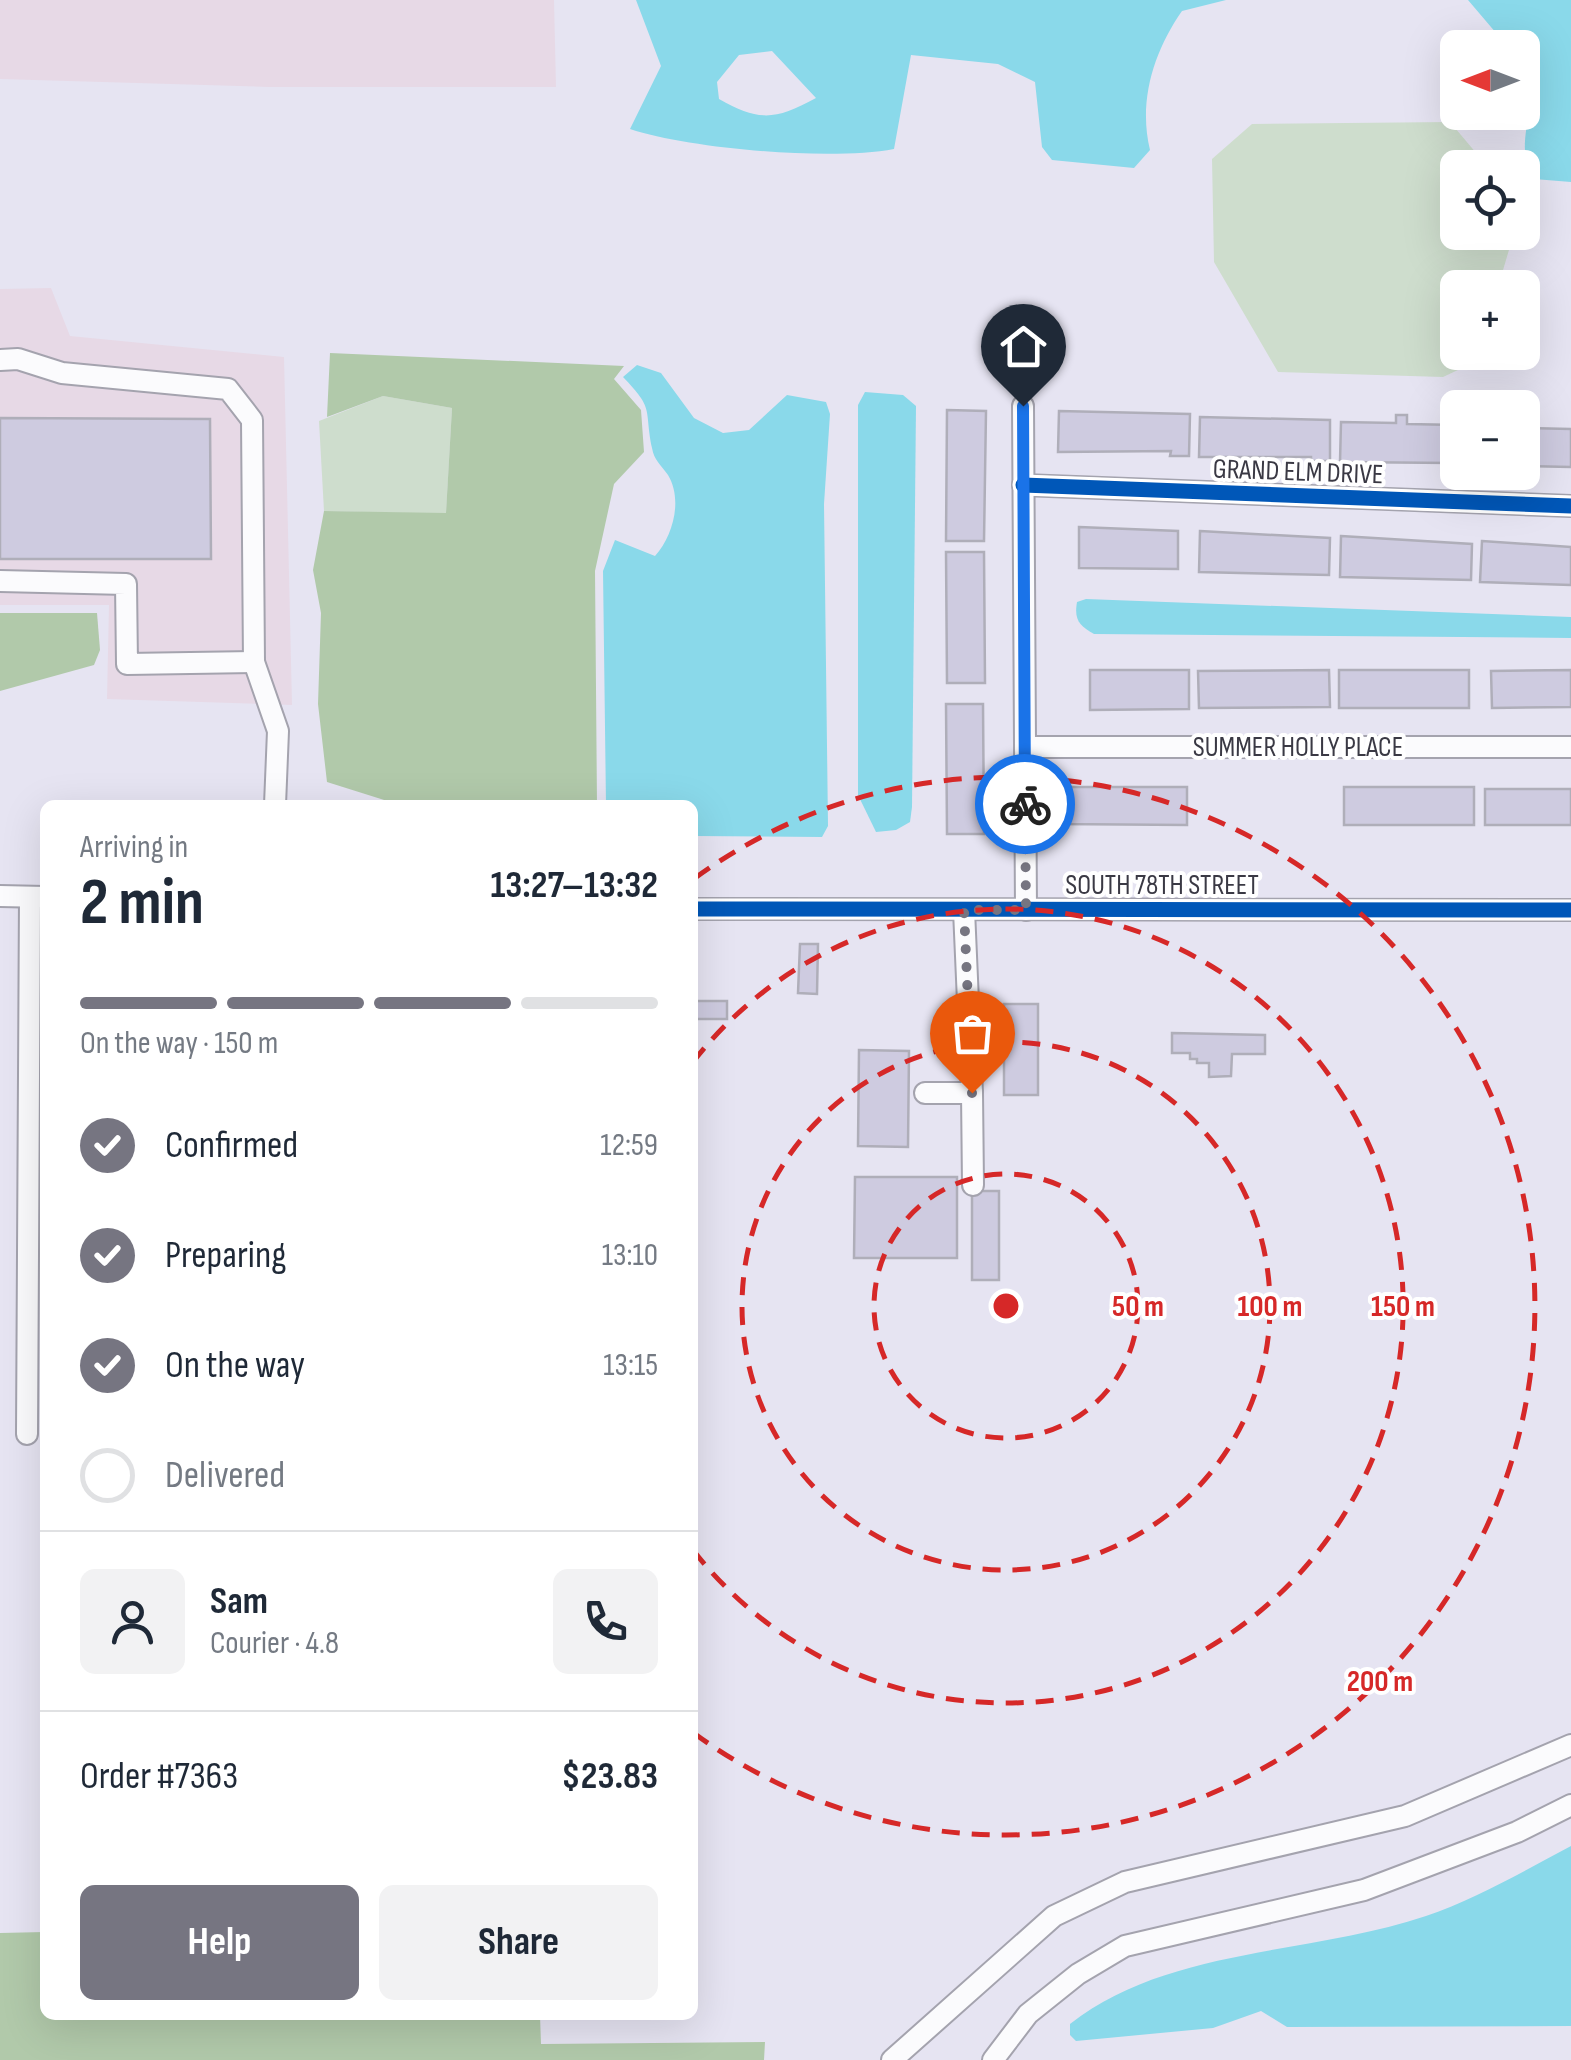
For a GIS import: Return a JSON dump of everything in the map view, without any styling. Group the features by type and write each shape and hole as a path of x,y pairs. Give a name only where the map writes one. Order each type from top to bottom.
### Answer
{"street":[{"path":"0,360 18,359 62,373 228,388 252,420 254,662 278,731 275,800"},
{"path":"1023,406 1026,910"},
{"name":"GRAND ELM DRIVE","path":"1023,485 1571,506"},
{"path":"0,581 126,584 127,664 254,662"},
{"name":"SUMMER HOLLY PLACE","path":"1025,747 1571,747"},
{"path":"0,896 37,897 27,1434"},
{"name":"SOUTH 78TH STREET","path":"698,909 1571,910"},
{"path":"964,910 973,1185"},
{"path":"925,1093 972,1093"},
{"path":"892,2060 1054,1916 1125,1882 1406,1816 1571,1744"},
{"path":"993,2060 1028,2014 1078,1974 1125,1946 1364,1890 1517,1832 1571,1806"}],"shaded area":[{"path":"0,0 554,0 556,87 269,87 0,79"},
{"path":"51,288 70,336 284,357 292,705 107,699 109,605 0,605 0,289"}],"green space":[{"path":"1440,122 1440,130 1457,130 1474,150 1440,150 1440,250 1509,250 1503,270 1440,270 1440,370 1458,370 1443,377 1278,372 1214,262 1212,159 1252,124"},
{"path":"330,353 624,366 614,379 641,410 644,452 614,484 595,571 597,800 384,800 327,782 318,704 321,613 313,570 324,511 446,513 452,408 383,396 327,417"},
{"path":"383,396 452,408 446,514 324,511 319,421"},
{"path":"0,613 97,613 100,650 94,665 0,691"},
{"path":"40,1932 40,2020 540,2020 541,2044 765,2042 764,2060 0,2060 0,1933"}],"water":[{"path":"636,0 1226,0 1182,11 1172,26 1156,60 1147,95 1150,150 1134,168 1052,160 1042,147 1035,82 998,64 911,55 894,149 834,154 723,147 630,129 661,66","holes":["772,51 816,98 789,111 757,115 719,99 717,82 739,55"]},
{"path":"1468,0 1571,0 1571,182 1540,179 1540,150 1525,150 1526,130 1540,130 1540,30 1494,30"},
{"path":"637,365 661,373 694,418 723,433 749,430 787,395 826,402 830,414 824,504 828,826 822,837 698,836 698,800 606,800 603,571 615,540 655,556 671,528 675,506 668,475 653,452 644,403 623,377"},
{"path":"865,392 903,395 916,406 912,807 910,822 896,830 876,832 858,795 858,405"},
{"path":"1086,599 1571,617 1571,638 1094,634 1077,618 1077,602"},
{"path":"1571,1846 1571,2026 1287,2027 1261,2011 1213,2028 1076,2041 1070,2035 1070,2024 1109,1999 1151,1980 1195,1966 1382,1929 1426,1916 1481,1893"}],"building":[{"path":"947,410 986,411 984,541 946,541"},
{"path":"1059,411 1190,414 1189,456 1170,456 1171,451 1058,452"},
{"path":"1396,415 1407,415 1407,424 1440,425 1440,463 1340,462 1341,422 1396,423"},
{"path":"1200,417 1330,420 1330,461 1311,461 1311,457 1199,457"},
{"path":"0,418 210,419 211,559 0,559"},
{"path":"1540,428 1571,429 1571,467 1540,466"},
{"path":"1079,527 1178,531 1178,569 1079,568"},
{"path":"1200,531 1330,538 1329,575 1199,572"},
{"path":"1341,536 1472,544 1471,580 1340,577"},
{"path":"1482,541 1571,547 1571,585 1480,582"},
{"path":"946,552 984,552 985,683 947,683"},
{"path":"1090,670 1189,670 1189,709 1090,710"},
{"path":"1329,670 1330,707 1199,708 1198,671"},
{"path":"1339,670 1469,670 1469,708 1339,708"},
{"path":"1571,670 1571,707 1492,708 1491,671"},
{"path":"946,704 983,704 984,834 947,834"},
{"path":"1057,787 1187,787 1187,825 1057,824"},
{"path":"1344,787 1474,787 1474,825 1344,825"},
{"path":"1485,789 1571,789 1571,825 1485,825"},
{"path":"800,944 818,944 817,994 798,993"},
{"path":"698,1001 727,1001 727,1019 698,1019"},
{"path":"1004,1004 1038,1004 1038,1095 1004,1095"},
{"path":"1172,1033 1265,1035 1265,1054 1232,1054 1231,1076 1209,1077 1209,1063 1197,1063 1197,1059 1190,1059 1190,1053 1172,1053"},
{"path":"859,1050 909,1051 908,1147 858,1146"},
{"path":"855,1177 957,1177 957,1258 854,1258"},
{"path":"972,1191 999,1191 999,1280 972,1280"}],"cycle path":[{"path":"1023,485 1571,506"},
{"path":"698,909 1571,910"}],"way so far":[{"path":"972,1093 964,910 1026,910 1025,804"}],"route":[{"path":"1023,406 1025,804"}]}
